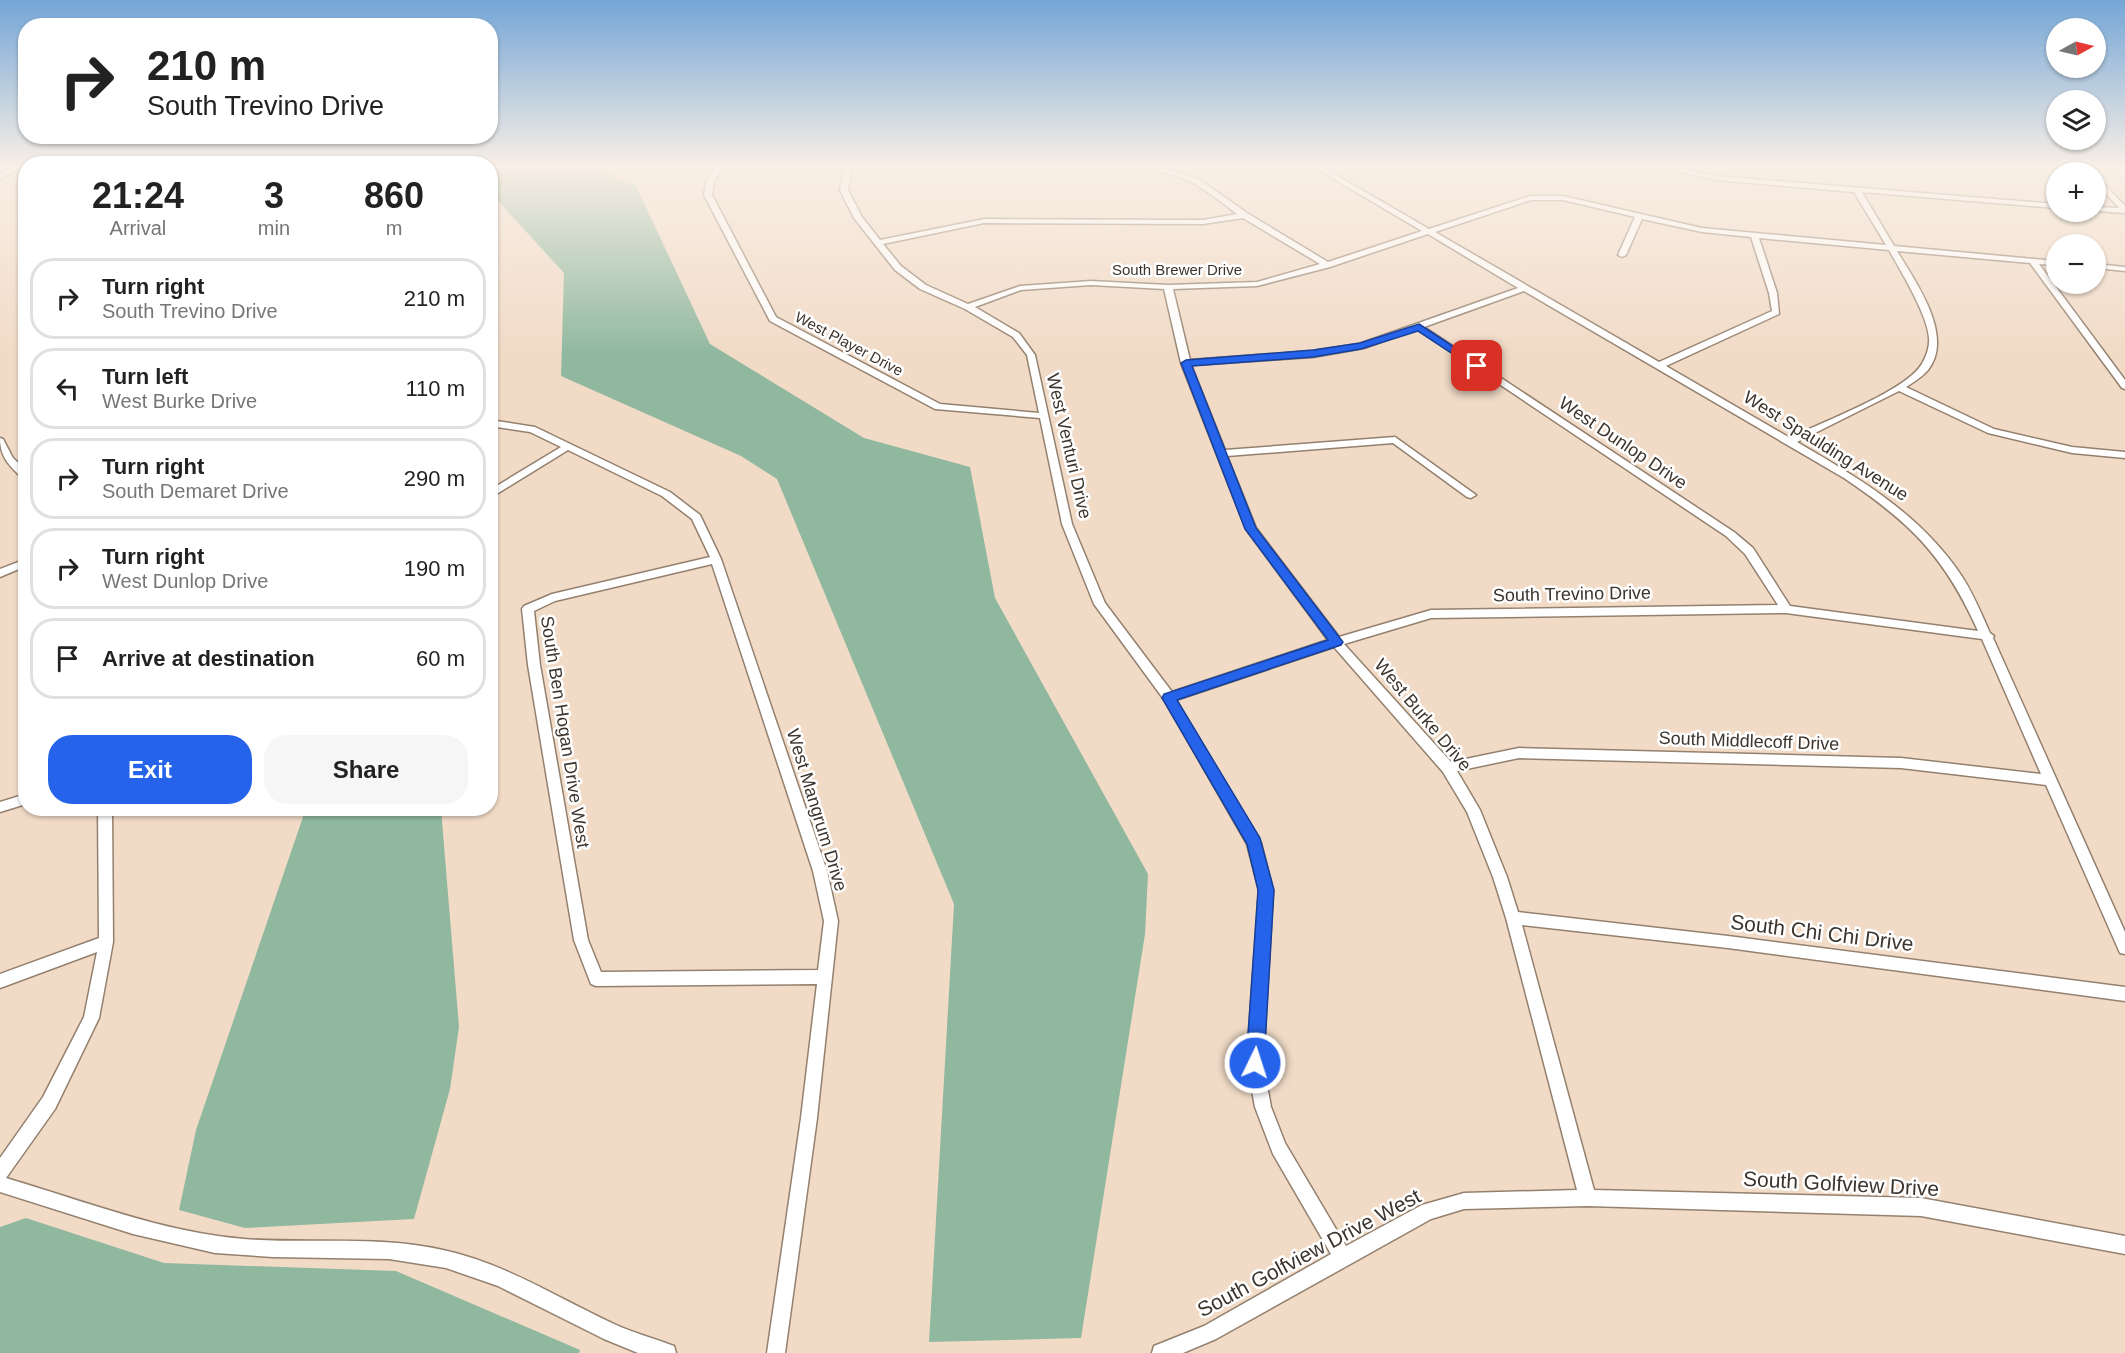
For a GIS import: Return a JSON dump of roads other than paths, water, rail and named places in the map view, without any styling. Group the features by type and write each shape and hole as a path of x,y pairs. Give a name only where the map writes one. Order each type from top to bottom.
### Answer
{"street":[{"name":"West Player Drive","path":"725,228 773,319 938,407 1044,416"},
{"name":"West Venturi Drive","path":"867,228 898,268 923,286 968,307 1016,335 1031,355 1067,524 1100,604 1169,698 1254,843 1266,890 1255,1063 1263,1107 1279,1148 1343,1257"},
{"path":"879,243 947,228"},
{"path":"1266,228 1327,265"},
{"name":"West Spaulding Avenue","path":"1421,228 1872,492 1924,533 1958,577 1988,636 2125,948"},
{"name":"South Brewer Drive","path":"968,307 1020,288 1050,285 1091,283 1168,287 1257,284 1327,265 1440,228"},
{"path":"1622,255 1634,228"},
{"name":"South Brewer Drive","path":"1693,228 1755,236 2046,262"},
{"path":"1789,442 1900,388 1924,368 1934,340 1928,317 1879,228"},
{"path":"1658,366 1776,312 1773,293 1755,236"},
{"path":"2033,261 2125,386"},
{"path":"2106,267 2125,269"},
{"name":"West Burke Drive","path":"1168,287 1186,363 1251,529 1336,642 1448,768 1473,810 1500,877 1513,918 1588,1198"},
{"path":"1186,363 1313,354 1361,346 1525,288"},
{"name":"West Dunlop Drive","path":"1419,327 1730,534 1749,551 1786,609"},
{"path":"1900,388 1991,431 2072,450 2125,455"},
{"name":"West Mangrum Drive","path":"498,424 532,429 666,494 696,517 716,559 820,871 831,921 809,1118 776,1353"},
{"path":"1221,453 1395,440 1471,495"},
{"path":"0,441 5,461 18,470"},
{"path":"498,489 567,447"},
{"name":"South Ben Hogan Drive West","path":"716,559 552,598 528,609 534,665 581,940 596,979 825,977"},
{"path":"0,573 18,565"},
{"name":"South Trevino Drive","path":"1169,698 1336,642 1431,615 1786,609 1988,636"},
{"name":"South Middlecoff Drive","path":"1448,768 1519,753 1901,763 2050,780"},
{"path":"0,807 18,801"},
{"path":"0,1172 50,1103 91,1018 106,942 105,816"},
{"name":"South Chi Chi Drive","path":"1513,918 1728,942 2125,994"},
{"path":"0,981 106,942"},
{"path":"0,1184 146,1227 215,1244 402,1249 447,1259 496,1275 638,1345 667,1353"},
{"name":"South Golfview Drive West","path":"1161,1353 1210,1333 1428,1211 1464,1201 1588,1198"},
{"name":"South Golfview Drive","path":"1588,1198 1921,1207 2125,1245"}]}
